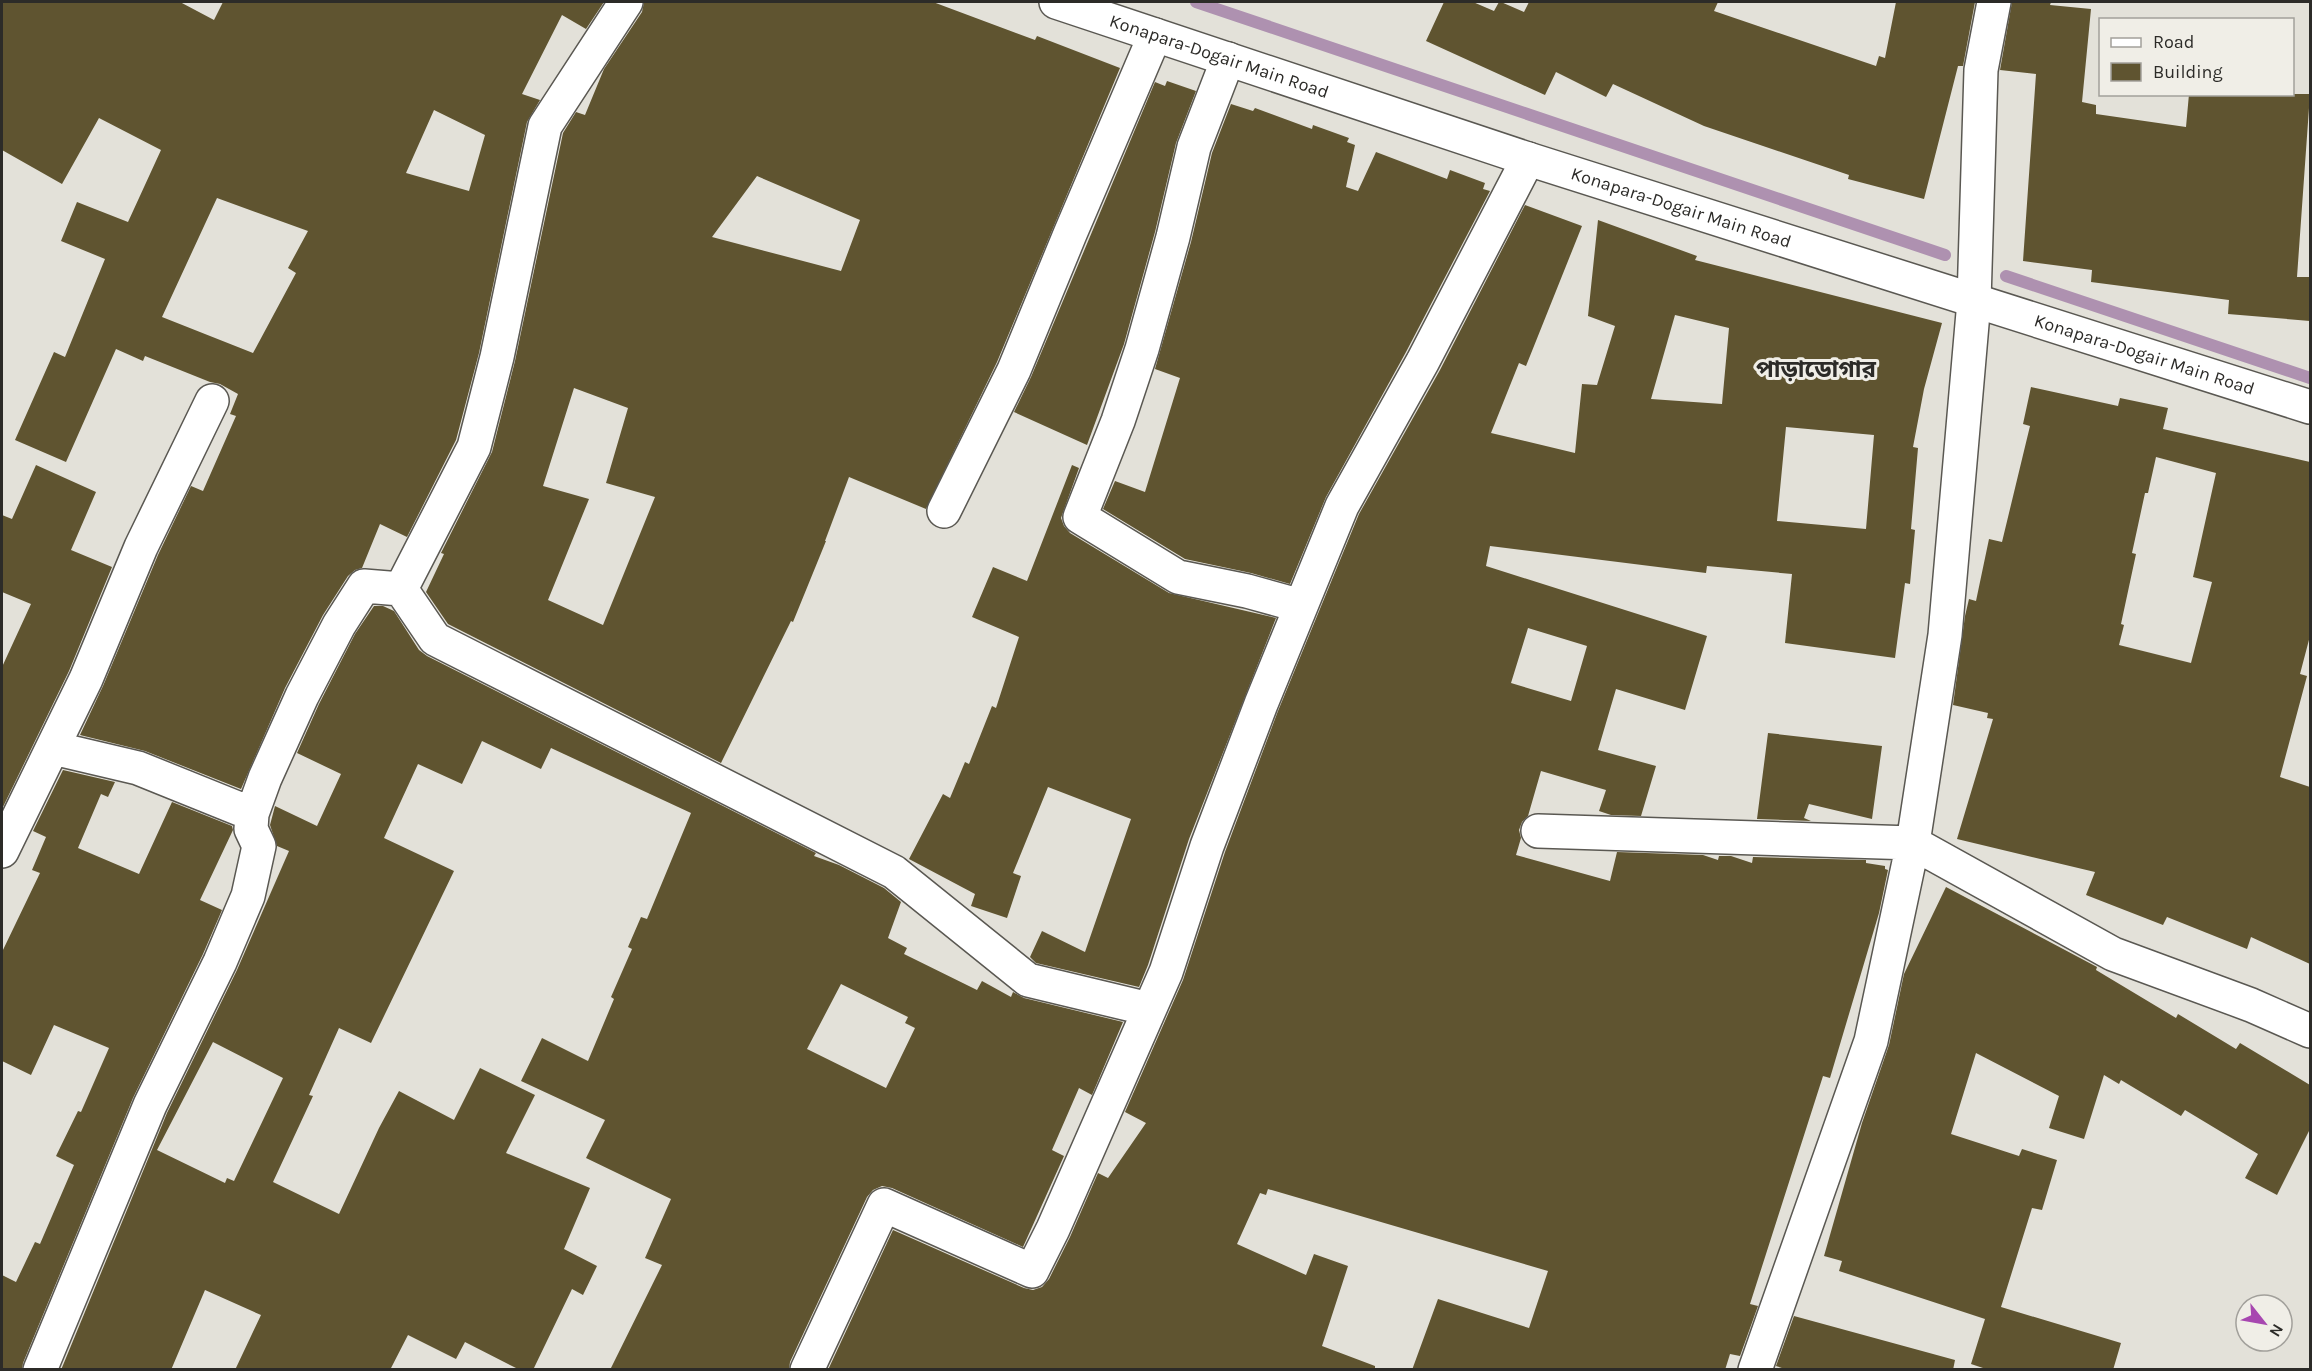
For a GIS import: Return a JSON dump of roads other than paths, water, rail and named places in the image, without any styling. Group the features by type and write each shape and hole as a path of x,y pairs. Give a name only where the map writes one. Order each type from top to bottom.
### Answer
{"street":[{"path":"401,589 474,447 497,357 545,126 626,2"},
{"name":"Konapara-Dogair Main Road","path":"1056,2 1528,159 2310,407"},
{"path":"1755,1370 1871,1041 1913,843 1945,635 1974,301 1981,70 1994,2"},
{"path":"944,511 1014,370 1155,35"},
{"path":"1228,59 1194,147 1173,237 1142,349 1118,421 1080,517 1178,577 1247,591 1301,606"},
{"path":"807,1370 884,1205 1032,1270 1053,1229 1166,972 1208,846 1257,715 1342,506 1423,361 1528,159"},
{"path":"2,850 86,679 141,548 213,401"},
{"path":"40,1370 150,1105 220,962 248,896 259,846 252,829 252,814 265,778 302,696 339,625 364,586 401,589"},
{"path":"401,589 435,639 894,872 1028,980 1149,1009"},
{"path":"52,748 138,768 252,814"},
{"path":"1538,831 1913,843 2113,954 2250,1005 2310,1031"}],"waterway":[{"path":"1196,2 1945,255"},
{"path":"2006,276 2310,378"}],"district":[{"name":"পাড়াডোগার","path":"1816,369"}]}
